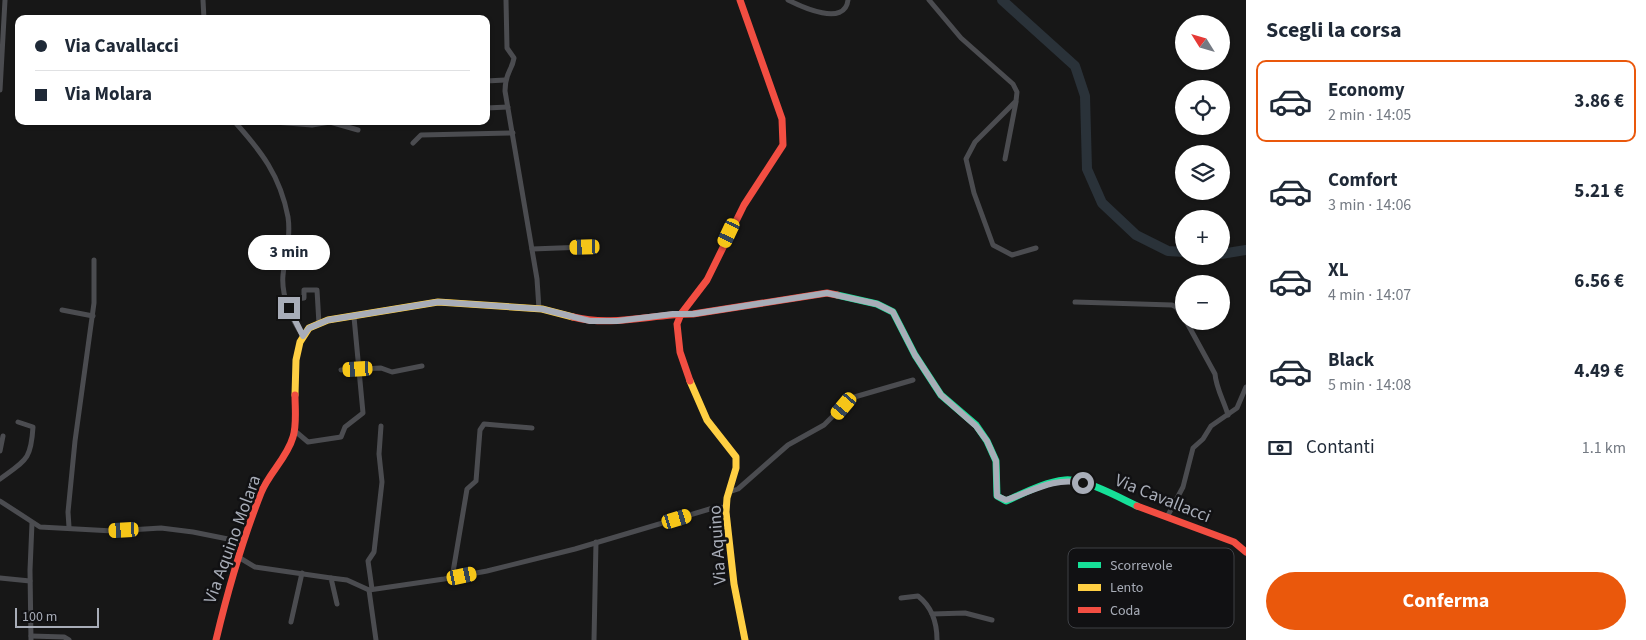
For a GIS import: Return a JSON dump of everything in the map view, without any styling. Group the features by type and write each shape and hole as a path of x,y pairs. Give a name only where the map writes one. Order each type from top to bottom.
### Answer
{"street":[{"path":"0,90 5,0"},
{"path":"203,0 204,15"},
{"path":"506,0 507,48 514,58 505,80 540,298 539,309"},
{"path":"238,125 266,158 288,218 288,246 283,277 287,300 295,324 303,336 309,328 319,324 438,302 539,309 590,321 617,321 680,314 707,280 744,205 783,145 782,119 740,0"},
{"path":"788,0 815,11 831,14 840,13 848,4 848,0"},
{"path":"929,0 961,38 1013,84 1017,92 1005,159"},
{"path":"490,81 505,80"},
{"path":"1016,101 975,142 966,159 974,192 993,245 1012,256 1036,248"},
{"path":"490,108 508,107"},
{"path":"340,125 358,130"},
{"path":"413,143 421,135 513,133"},
{"path":"532,249 585,247"},
{"path":"69,527 68,512 75,441 92,316 94,260"},
{"path":"287,300 304,298 304,290 316,290 319,324"},
{"name":"Via Cavallacci","path":"680,314 693,314 827,293 877,304 893,312 915,355 941,395 976,426 987,441 996,461 997,496 1002,500 1066,480 1102,489 1143,509 1234,542 1246,552"},
{"path":"1074,302 1172,304 1175,308"},
{"path":"62,310 92,316"},
{"name":"Via Aquino","path":"680,314 677,324 680,352 693,391 707,420 736,457 736,468 727,507 734,584 746,640"},
{"path":"295,431 308,442 341,437 345,427 363,413 354,317"},
{"path":"1191,330 1215,374 1216,383 1224,400 1228,415"},
{"name":"Via Aquino Molara","path":"216,640 230,580 240,558 243,542 261,493 269,476 288,450 295,431 296,360 303,336"},
{"path":"341,370 381,368 392,372 422,366"},
{"path":"729,492 738,489 788,445 824,425 851,398 913,380"},
{"path":"1167,517 1183,487 1193,448 1203,439 1211,426 1238,408 1246,387"},
{"path":"0,479 21,465 32,450 33,427 18,422"},
{"path":"452,578 467,488 476,481 480,430 484,424 532,428"},
{"path":"376,640 368,561 374,552 382,482 379,454 381,426"},
{"path":"0,451 3,436"},
{"path":"0,501 40,527 69,527 113,531 161,528 243,542"},
{"path":"240,558 256,567 347,580 370,590 487,571 713,508 727,507"},
{"path":"32,523 31,638 64,637 69,640"},
{"path":"594,640 596,542"},
{"path":"291,622 302,573"},
{"path":"0,578 30,581"},
{"path":"332,578 337,604"},
{"path":"901,598 918,596 925,602 937,628 937,640"},
{"path":"932,614 965,613 992,620"}],"waterway":[{"path":"1002,0 1075,66 1085,96 1087,169 1102,203 1136,235 1168,251 1175,251"},
{"path":"1230,253 1246,250"}],"traffic: fast":[{"path":"837,295 877,304 893,312 915,355 941,395 976,425 987,441 996,461 997,496 1006,501 1049,483 1073,480 1102,489 1137,506"}],"traffic: slow":[{"path":"295,395 296,360 300,342 309,328 328,320 438,302 542,309 573,317"},
{"path":"690,381 707,420 736,457 736,468 727,498 726,512 734,584 745,640"}],"traffic: jam":[{"path":"690,381 680,352 677,324 681,314 707,280 744,205 783,145 782,119 740,0"},
{"path":"573,317 603,321 633,319 693,314 827,293 837,295"},
{"path":"216,640 225,603 254,511 264,486 287,452 293,437 295,395"},
{"path":"1137,506 1234,542 1246,552"}],"route":[{"path":"289,308 295,324 303,336 309,328 328,320 438,302 522,307 554,312 590,321 617,321 673,314 693,314 746,304 827,293 847,296 877,304 893,312 915,355 941,395 976,426 987,441 996,461 997,496 1002,500 1066,480 1083,483"}]}
